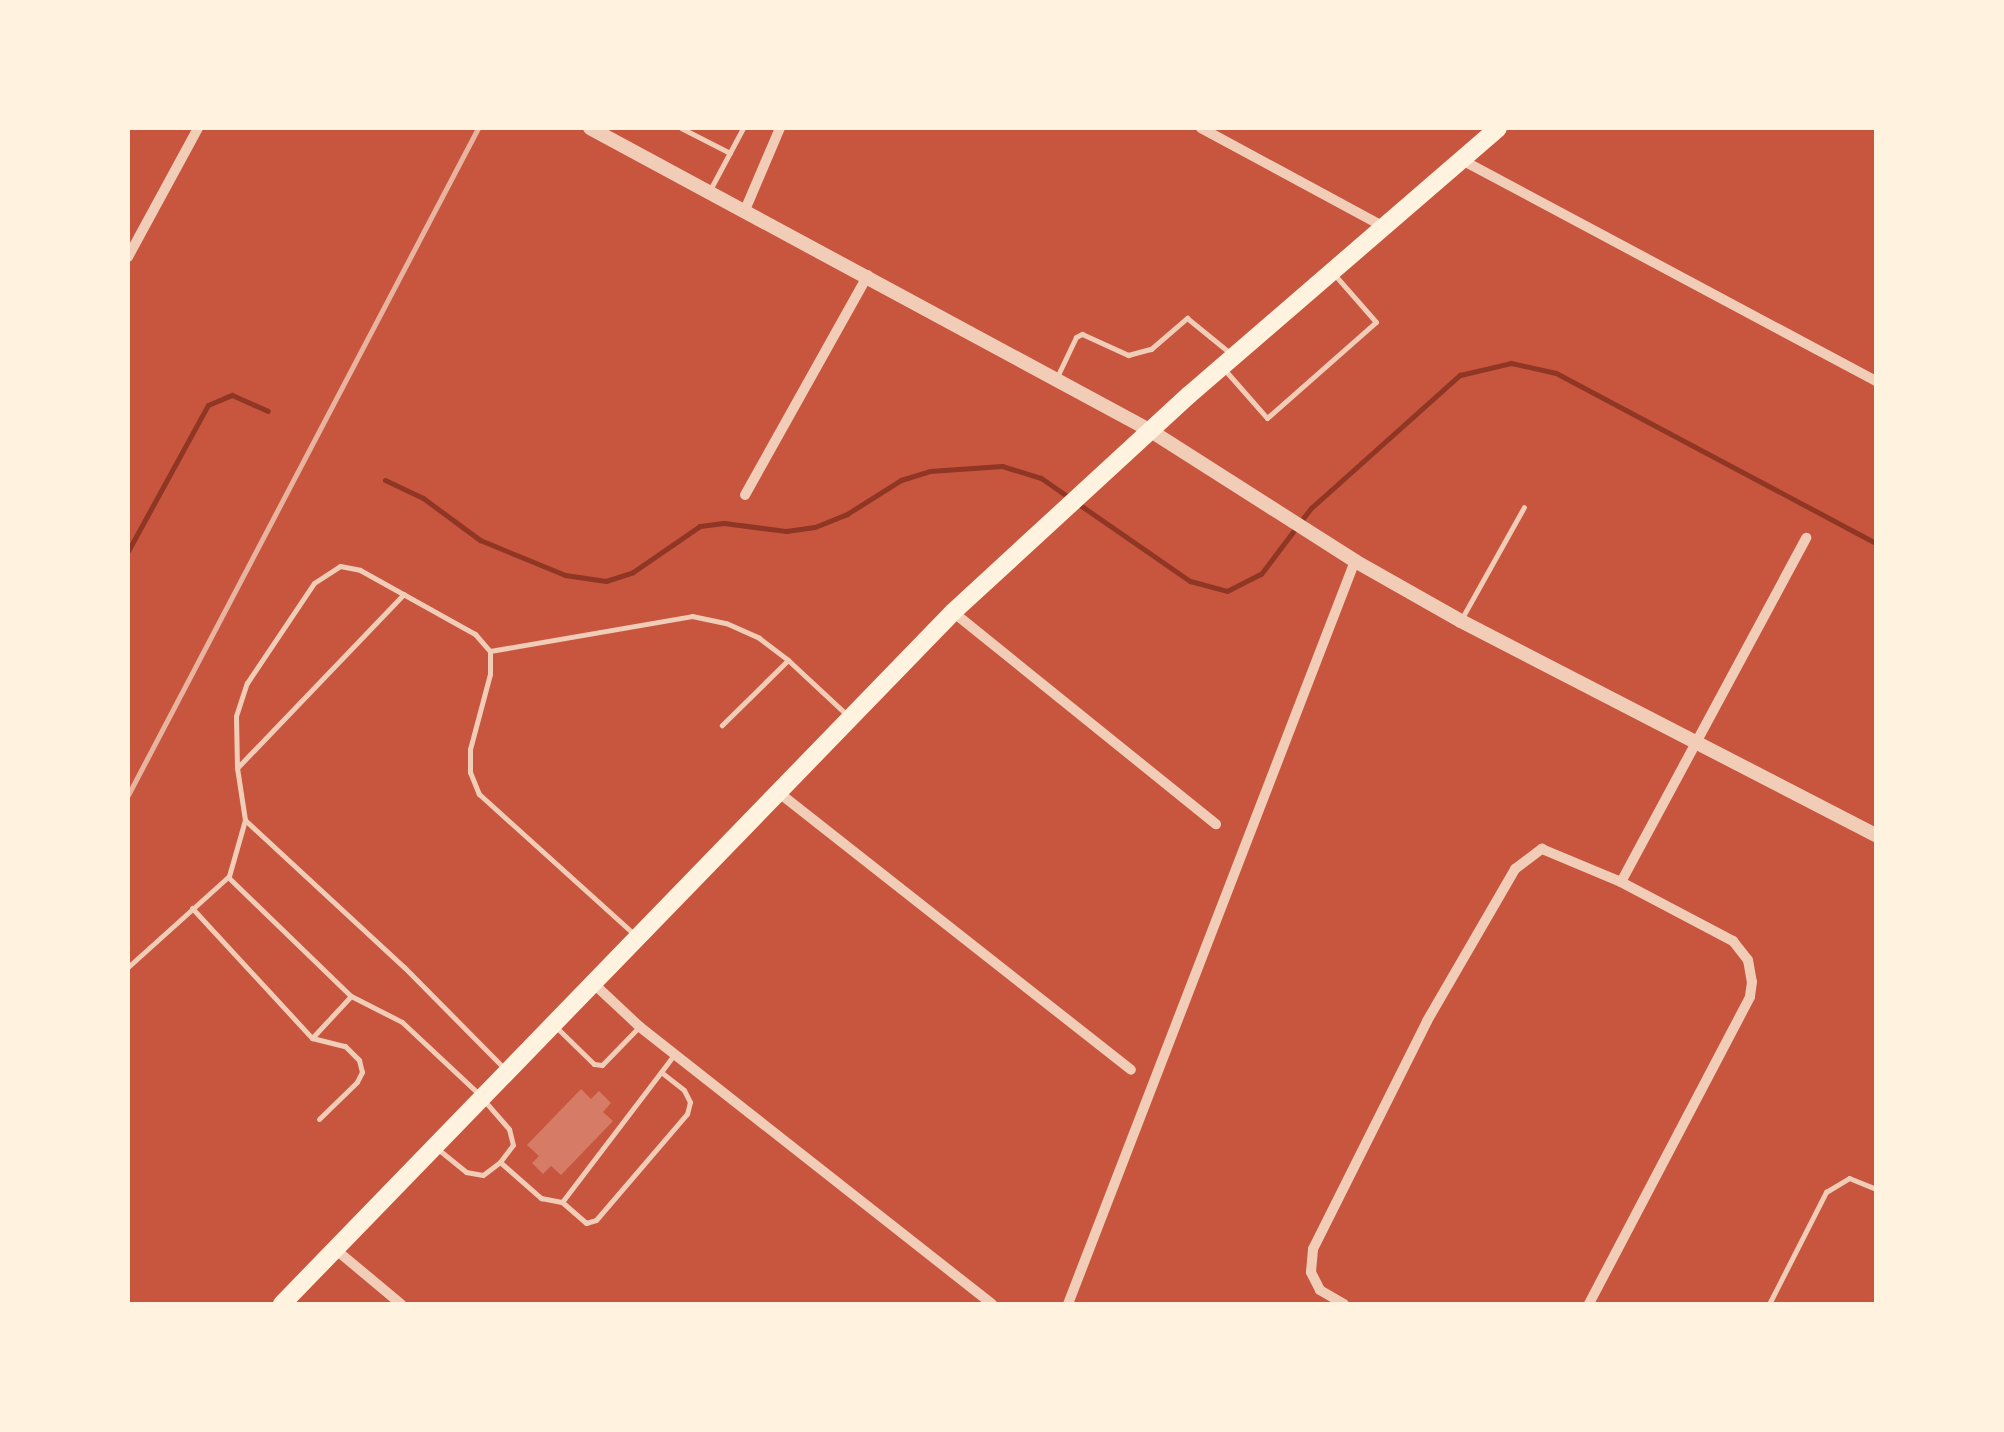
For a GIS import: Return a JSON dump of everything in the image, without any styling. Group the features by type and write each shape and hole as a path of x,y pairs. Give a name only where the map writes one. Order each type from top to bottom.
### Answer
{"main road":[{"path":"282,1304 953,612 1228,362 1498,128"}],"street":[{"path":"128,257 198,128"},
{"path":"590,128 1152,431 1355,560 1461,621 1696,739 1876,836"},
{"path":"744,210 780,128"},
{"path":"1200,128 1385,227"},
{"path":"1462,160 1876,381"},
{"path":"746,495 868,275"},
{"path":"1621,882 1806,538"},
{"path":"1068,1304 1355,560"},
{"path":"953,612 1216,824"},
{"path":"778,792 1131,1070"},
{"path":"1344,1304 1320,1290 1311,1272 1313,1249 1427,1021 1515,870 1542,849 1621,882 1733,941 1748,960 1752,982 1750,997 1588,1304"},
{"path":"593,983 640,1027 992,1304"},
{"path":"336,1249 401,1304"}],"lane":[{"path":"681,128 730,153"},
{"path":"710,191 743,128"},
{"path":"1055,379 1076,336 1082,334 1128,355 1151,349 1187,318 1196,321 1268,418 1376,322 1332,272"},
{"path":"1461,621 1524,507"},
{"path":"128,967 228,877 245,820 237,768 236,716 246,683 314,583 340,566 360,570 475,634 490,651 490,674 470,750 470,772 479,794 638,937"},
{"path":"237,768 404,594"},
{"path":"490,651 692,616 759,638 850,718"},
{"path":"722,725 788,660"},
{"path":"245,820 404,967 508,1072"},
{"path":"228,877 351,996 402,1022 482,1097 509,1129 513,1145 483,1175 466,1172 434,1146"},
{"path":"192,908 312,1038 344,1046 359,1060 362,1072 319,1119"},
{"path":"312,1038 351,996"},
{"path":"553,1024 594,1064 602,1065 640,1027"},
{"path":"562,1202 675,1054"},
{"path":"500,1162 541,1198 562,1202 586,1222 606,1214 687,1114 690,1102 684,1090 661,1072"},
{"path":"1769,1304 1826,1192 1848,1178 1876,1189"}],"building":[{"path":"581,1089 591,1099 599,1091 611,1103 603,1112 613,1121 561,1175 551,1166 543,1174 532,1163 539,1156 527,1145"}],"waterway":[{"path":"385,480 423,498 480,540 565,575 606,581 633,572 700,526 724,523 786,531 815,527 847,514 901,480 930,471 1002,466 1041,478 1190,581 1227,591 1261,574 1311,508 1460,375 1511,363 1556,373 1876,543"},
{"path":"128,551 208,405 232,395 268,411"}],"railway":[{"path":"128,795 478,128"}]}
